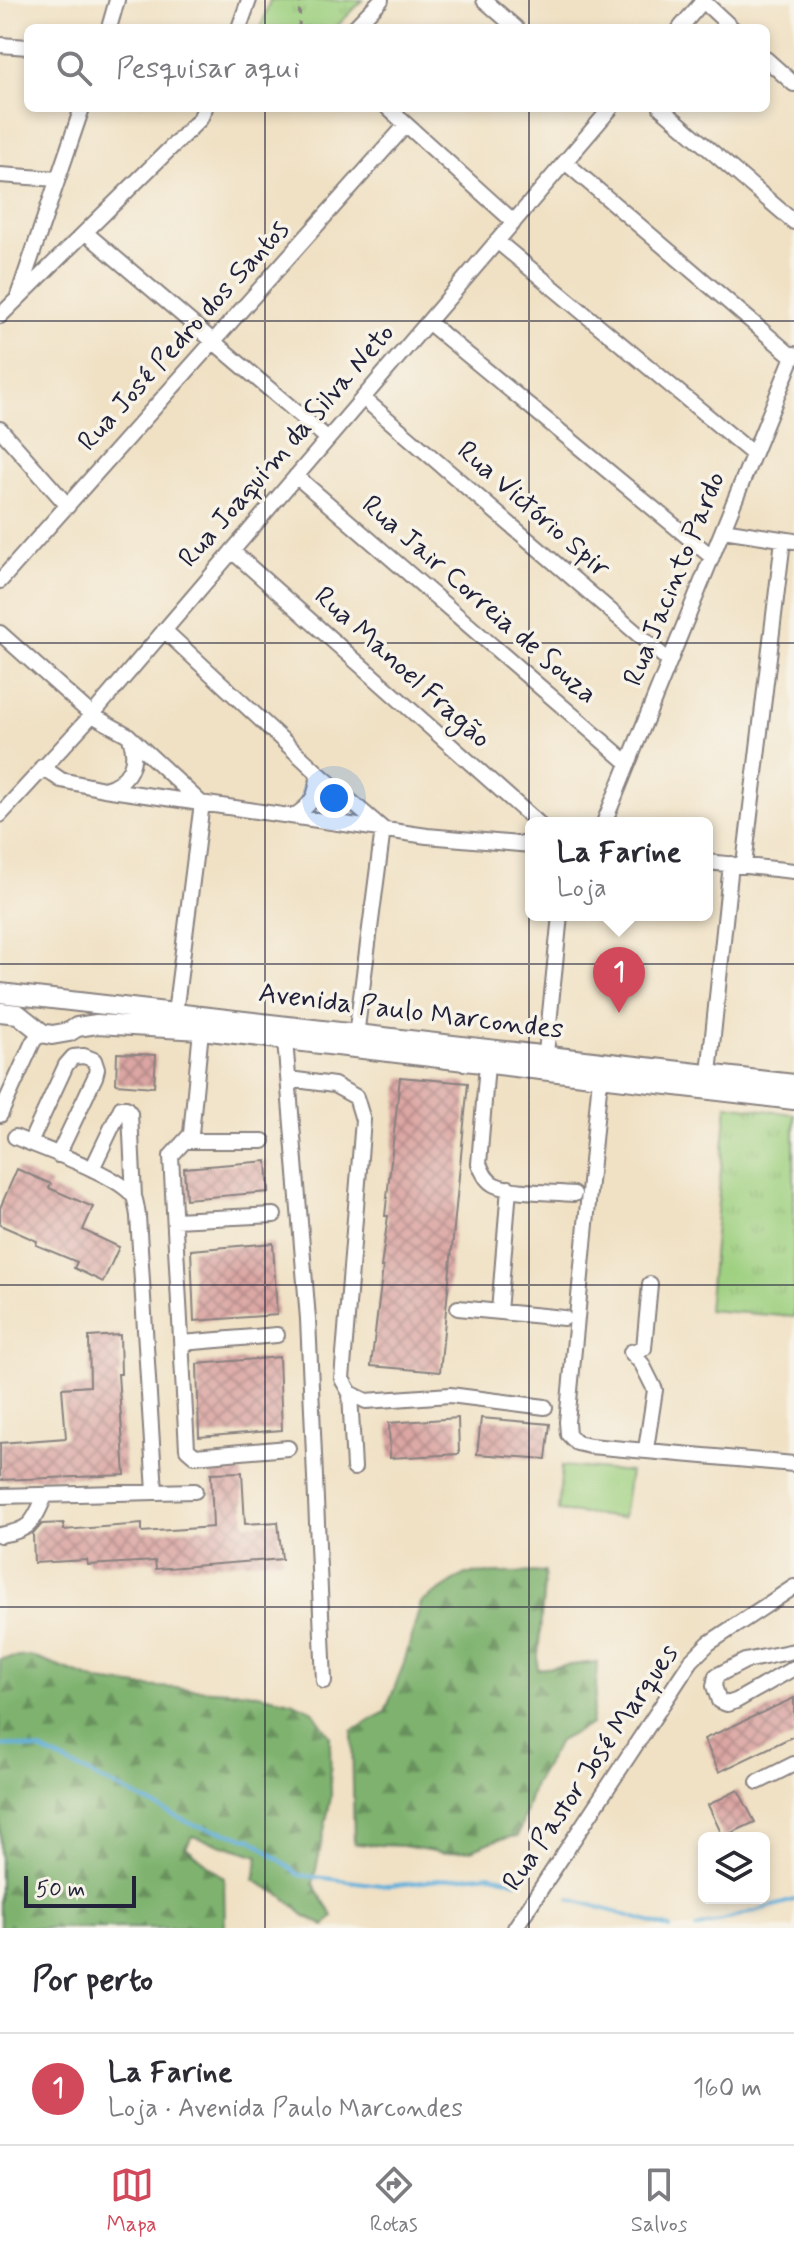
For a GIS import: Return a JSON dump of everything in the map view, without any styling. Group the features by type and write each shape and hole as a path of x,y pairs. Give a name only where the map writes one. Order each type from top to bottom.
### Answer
{"street":[{"path":"110,24 117,0"},
{"path":"240,24 249,0"},
{"path":"358,24 381,0"},
{"path":"484,0 511,24"},
{"path":"683,24 702,0 728,24"},
{"path":"0,45 24,47"},
{"path":"770,63 794,84"},
{"path":"6,308 81,112"},
{"path":"6,308 86,233 200,119 203,112"},
{"path":"392,112 514,222"},
{"name":"Rua Joaquim da Silva Neto","path":"0,815 92,715 606,112"},
{"path":"666,112 794,222"},
{"name":"Rua José Pedro dos Santos","path":"0,581 406,125"},
{"path":"565,162 793,355"},
{"path":"0,175 57,179"},
{"path":"86,233 328,439"},
{"path":"497,241 753,454"},
{"path":"428,322 712,557"},
{"name":"Rua Jacinto Pardo","path":"606,817 793,355"},
{"name":"Rua Victório Spir","path":"363,398 669,661"},
{"path":"0,429 68,506"},
{"name":"Rua Jair Correia de Souza","path":"296,476 628,763"},
{"path":"708,1083 737,865 788,541 723,530"},
{"name":"Rua Manoel Fragão","path":"232,551 531,817"},
{"path":"164,630 383,829"},
{"path":"0,633 92,715 128,735 202,803"},
{"path":"104,789 120,783 134,762 134,750 128,735"},
{"path":"42,767 61,780 104,789 383,829 525,844"},
{"path":"294,816 308,808 314,799 318,773"},
{"path":"175,1013 202,803"},
{"path":"356,1042 383,829"},
{"path":"713,863 794,871"},
{"path":"545,1064 559,921"},
{"name":"Avenida Paulo Marcondes","path":"0,993 175,1013 487,1064 545,1064 600,1078 794,1084"},
{"path":"40,1031 31,1017 33,1006 41,1000 60,1000 79,1007 77,1027"},
{"path":"0,1012 18,1014 40,1031"},
{"name":"Avenida Paulo Marcondes","path":"40,1031 69,1032 77,1027 97,1024 201,1030 285,1040 356,1042 708,1083 794,1100"},
{"path":"201,1030 191,1134 171,1156 187,1449 195,1456 288,1448"},
{"path":"0,1115 40,1031"},
{"path":"285,1040 308,1319 324,1681"},
{"path":"30,1143 66,1065 73,1057 84,1056 94,1060 97,1069 95,1077 58,1155"},
{"path":"487,1064 479,1164 485,1177 494,1184 509,1188 574,1194"},
{"path":"600,1078 568,1434 577,1443 590,1446 794,1464"},
{"path":"289,1079 334,1085 356,1097 363,1120 342,1379 350,1393 354,1468"},
{"path":"92,1169 121,1108 126,1108 130,1113 134,1197 138,1216 155,1492"},
{"path":"15,1137 92,1169 118,1183 134,1197"},
{"path":"185,1141 263,1141"},
{"path":"499,1312 509,1188"},
{"path":"175,1220 274,1215"},
{"path":"646,1449 655,1390 642,1364 631,1352 644,1348 650,1284"},
{"path":"458,1308 564,1318"},
{"path":"182,1343 277,1335"},
{"path":"350,1393 366,1401 450,1395 545,1407"},
{"path":"0,1496 195,1491"},
{"path":"0,1535 20,1532 33,1523 45,1496"},
{"name":"Rua Pastor José Marques","path":"515,1928 691,1661 709,1643 794,1587"},
{"path":"794,1651 745,1661 716,1676 714,1686 719,1701 727,1704 794,1668"},
{"path":"758,1782 794,1764"}],"path":[{"path":"299,24 300,0"}],"green space":[{"path":"270,0 363,0 339,24 262,24"},
{"path":"727,1105 794,1114 794,1317 708,1310"},
{"path":"562,1466 630,1472 623,1518 558,1511"},
{"path":"545,1572 537,1669 597,1662 596,1692 591,1724 559,1741 534,1784 518,1836 499,1839 471,1850 446,1853 403,1846 354,1844 352,1731 385,1712 404,1663 421,1603 465,1574"},
{"path":"30,1656 98,1681 248,1692 291,1701 312,1710 330,1736 331,1797 313,1884 333,1916 325,1926 305,1916 284,1897 254,1880 259,1856 192,1836 186,1847 224,1878 225,1928 0,1928 0,1659"}],"building":[{"path":"117,1053 156,1055 154,1087 116,1084"},
{"path":"400,1077 468,1083 440,1372 371,1366"},
{"path":"267,1161 269,1192 186,1199 184,1168"},
{"path":"17,1169 51,1184 49,1188 93,1207 83,1230 119,1247 103,1282 74,1268 77,1262 36,1245 37,1241 0,1225 0,1208"},
{"path":"273,1243 277,1315 194,1321 191,1250"},
{"path":"120,1335 121,1374 118,1374 125,1475 0,1480 0,1443 66,1438 62,1388 90,1386 89,1337"},
{"path":"279,1357 282,1430 199,1437 197,1364"},
{"path":"458,1418 459,1454 390,1458 389,1423"},
{"path":"481,1418 550,1424 546,1459 477,1454"},
{"path":"242,1472 245,1524 278,1522 282,1559 156,1569 155,1561 88,1565 87,1560 34,1563 33,1534 42,1524 64,1523 64,1530 142,1524 142,1532 213,1527 211,1473"},
{"path":"794,1698 794,1736 719,1772 704,1739"},
{"path":"738,1790 755,1822 734,1832 721,1832 708,1805"}],"waterway":[{"path":"0,1746 43,1751 192,1824 252,1839 299,1875 389,1886 489,1874 517,1882"},
{"path":"570,1899 670,1928"},
{"path":"696,1928 794,1900"}],"place":[{"name":"La Farine","path":"619,1013"}]}
